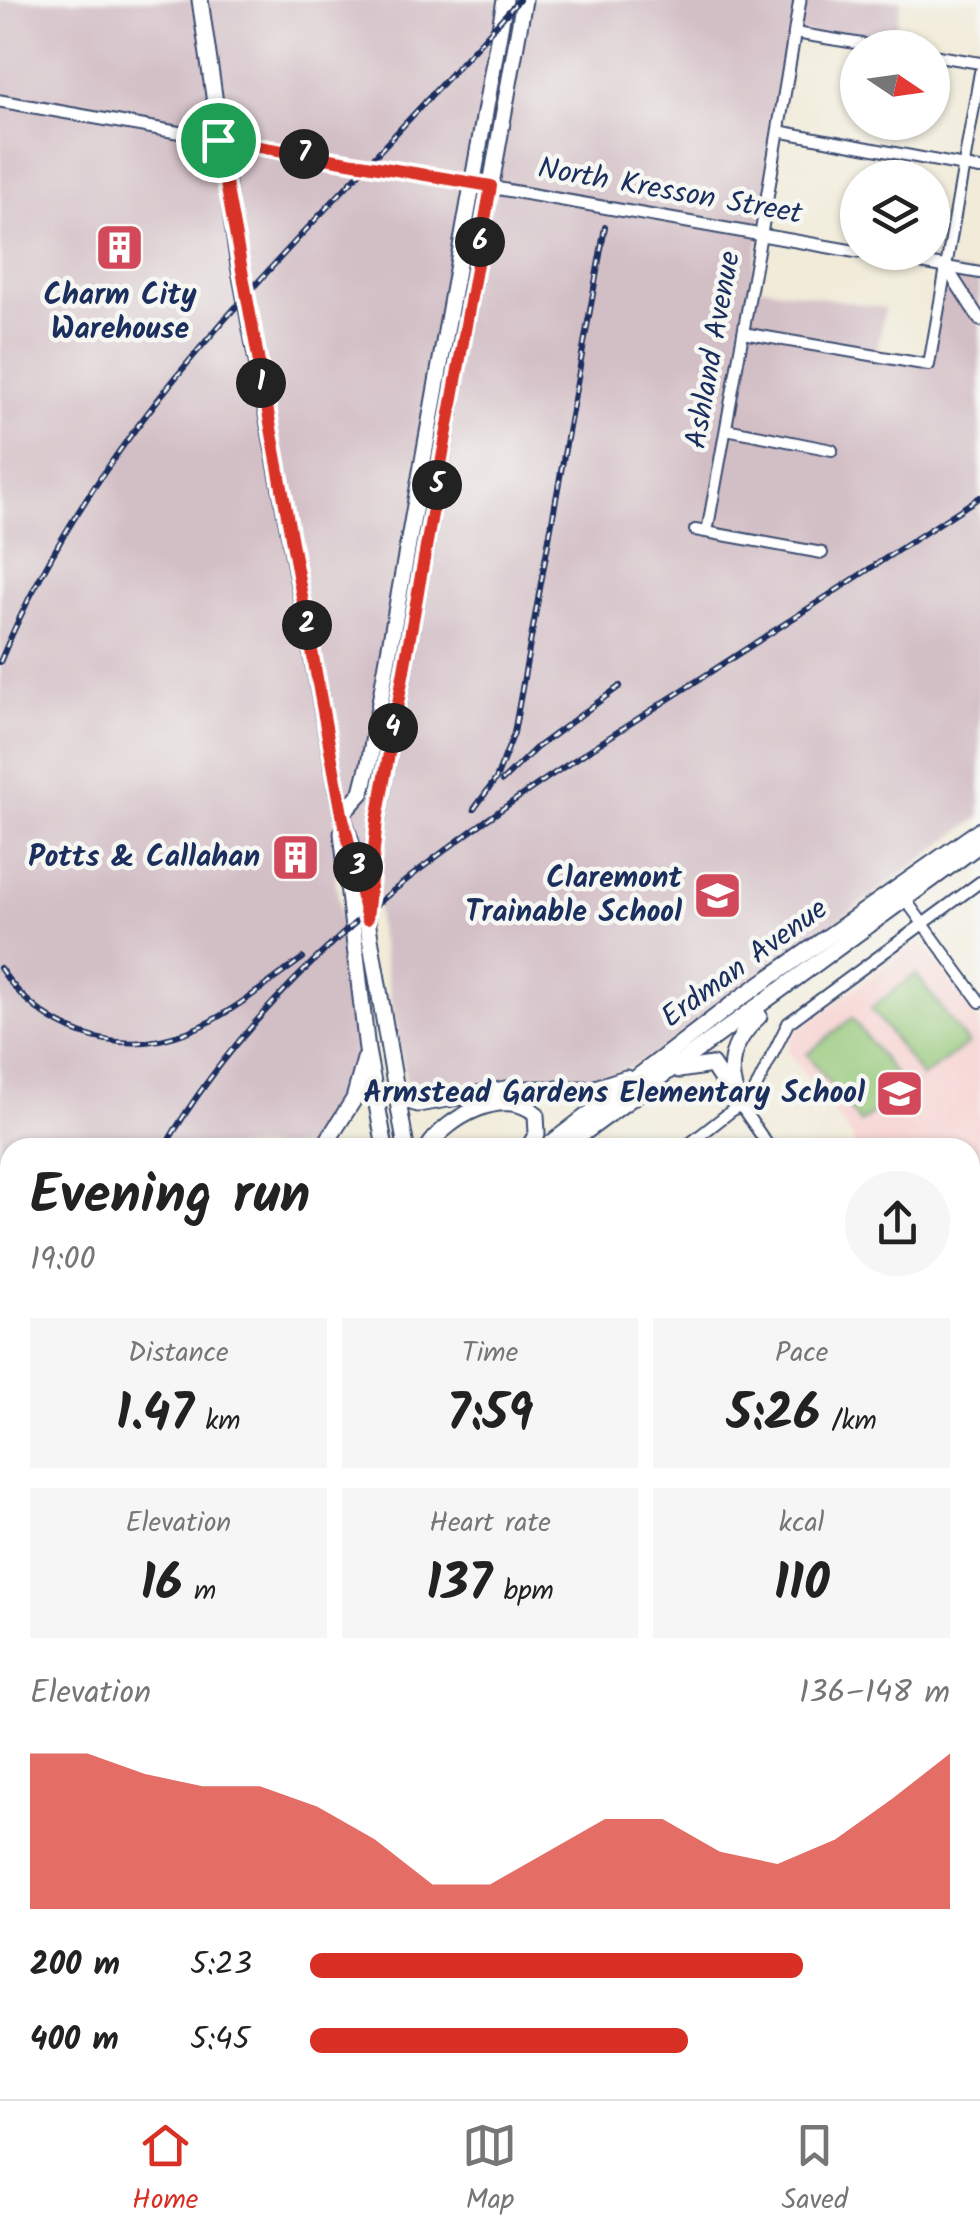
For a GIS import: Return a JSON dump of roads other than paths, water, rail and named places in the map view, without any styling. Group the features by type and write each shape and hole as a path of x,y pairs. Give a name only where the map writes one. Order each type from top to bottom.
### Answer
{"main road":[{"path":"200,0 218,140 342,814 367,919 404,1138"},
{"path":"383,1138 367,1050 343,862 342,814 362,792 369,764 505,0"},
{"path":"367,919 377,820 524,0"},
{"name":"Erdman Avenue","path":"558,1138 740,998 980,830"},
{"name":"Erdman Avenue","path":"577,1138 980,844"},
{"path":"740,1105 729,1078 735,1045 806,971"},
{"path":"329,1138 354,1099 367,1050"},
{"path":"666,1075 712,1065 740,1105"},
{"path":"395,1089 405,1100 418,1104 506,1089 603,1087 648,1070"},
{"path":"594,1138 629,1101"},
{"path":"437,1138 453,1121 507,1104 525,1106 536,1114 534,1138"}],"street":[{"name":"Ashland Avenue","path":"800,0 726,429 701,531 822,553"},
{"path":"795,33 840,40"},
{"path":"950,58 980,63"},
{"path":"950,245 980,72"},
{"name":"North Kresson Street","path":"0,101 840,248"},
{"path":"778,131 980,169"},
{"name":"North Kresson Street","path":"950,269 980,273"},
{"path":"743,333 928,365 946,270"},
{"path":"947,270 980,320"},
{"path":"726,429 832,450"},
{"path":"697,1138 760,1084 788,1023 980,882"},
{"path":"904,899 980,1002"},
{"path":"740,1105 763,1138"}],"railway":[{"path":"0,662 62,538 98,481 180,372 519,0"},
{"path":"474,809 496,779 514,733 605,227"},
{"path":"171,1138 212,1076 266,1010 392,892 531,789 980,497"},
{"path":"502,781 536,748 620,686"},
{"path":"0,968 17,990 58,1023 82,1034 134,1043 161,1040 203,1025 303,958"}],"place":[{"name":"Charm City Warehouse","path":"120,247"},
{"name":"Potts & Callahan","path":"295,858"},
{"name":"Claremont Trainable School","path":"717,896"},
{"name":"Armstead Gardens Elementary School","path":"900,1094"}]}
